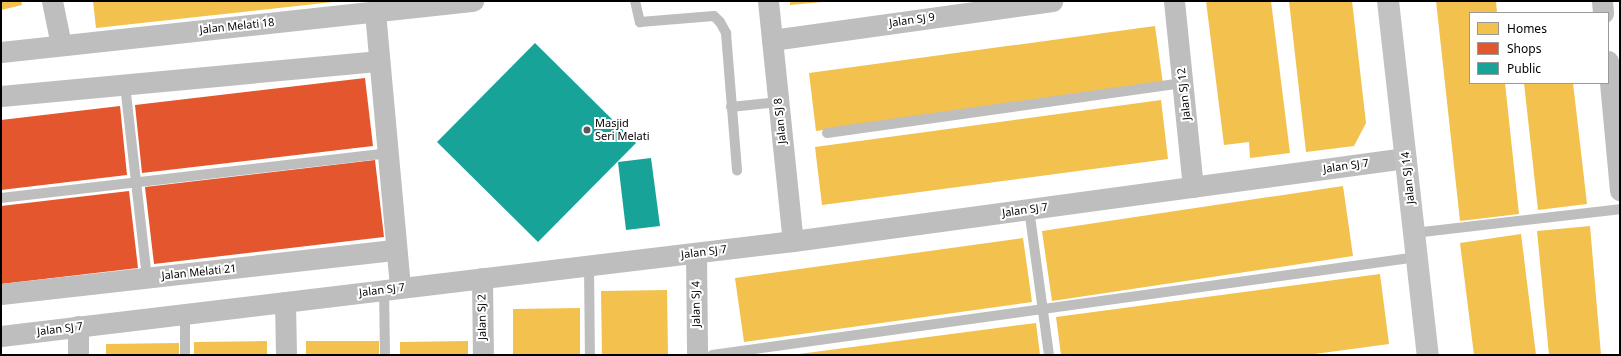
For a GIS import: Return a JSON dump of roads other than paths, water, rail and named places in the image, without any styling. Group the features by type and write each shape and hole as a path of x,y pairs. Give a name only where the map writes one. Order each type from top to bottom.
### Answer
{"street":[{"path":"52,1 61,45"},
{"name":"Jalan Melati 18","path":"1,52 365,8 473,1"},
{"name":"Jalan SJ 8","path":"768,1 793,241"},
{"name":"Jalan SJ 9","path":"772,40 967,7 1052,1"},
{"name":"Jalan SJ 12","path":"1174,1 1193,187"},
{"name":"Jalan SJ 14","path":"1388,1 1428,355"},
{"path":"1602,1 1604,12"},
{"path":"365,8 379,61 396,250 392,289"},
{"path":"1,96 379,61"},
{"path":"1609,72 1620,190"},
{"name":"Jalan SJ 7","path":"1,336 793,241 1405,158"},
{"name":"Jalan Melati 21","path":"1,294 396,250"},
{"name":"Jalan SJ 4","path":"696,253 696,355"},
{"name":"Jalan SJ 2","path":"482,278 483,355"},
{"path":"285,302 286,355"},
{"path":"78,326 78,355"}],"lane":[{"path":"635,1 640,22 714,16 720,22 726,33 737,171"},
{"path":"826,133 1182,83"},
{"path":"125,85 147,278"},
{"path":"731,107 778,102"},
{"path":"1,198 387,153"},
{"path":"1029,209 1049,355"},
{"path":"1414,233 1620,209"},
{"path":"712,355 1416,257"},
{"path":"589,266 590,355"},
{"path":"385,355 392,289"},
{"path":"184,314 185,355"}],"place":[{"name":"Masjid Seri Melati","path":"587,130"}]}
